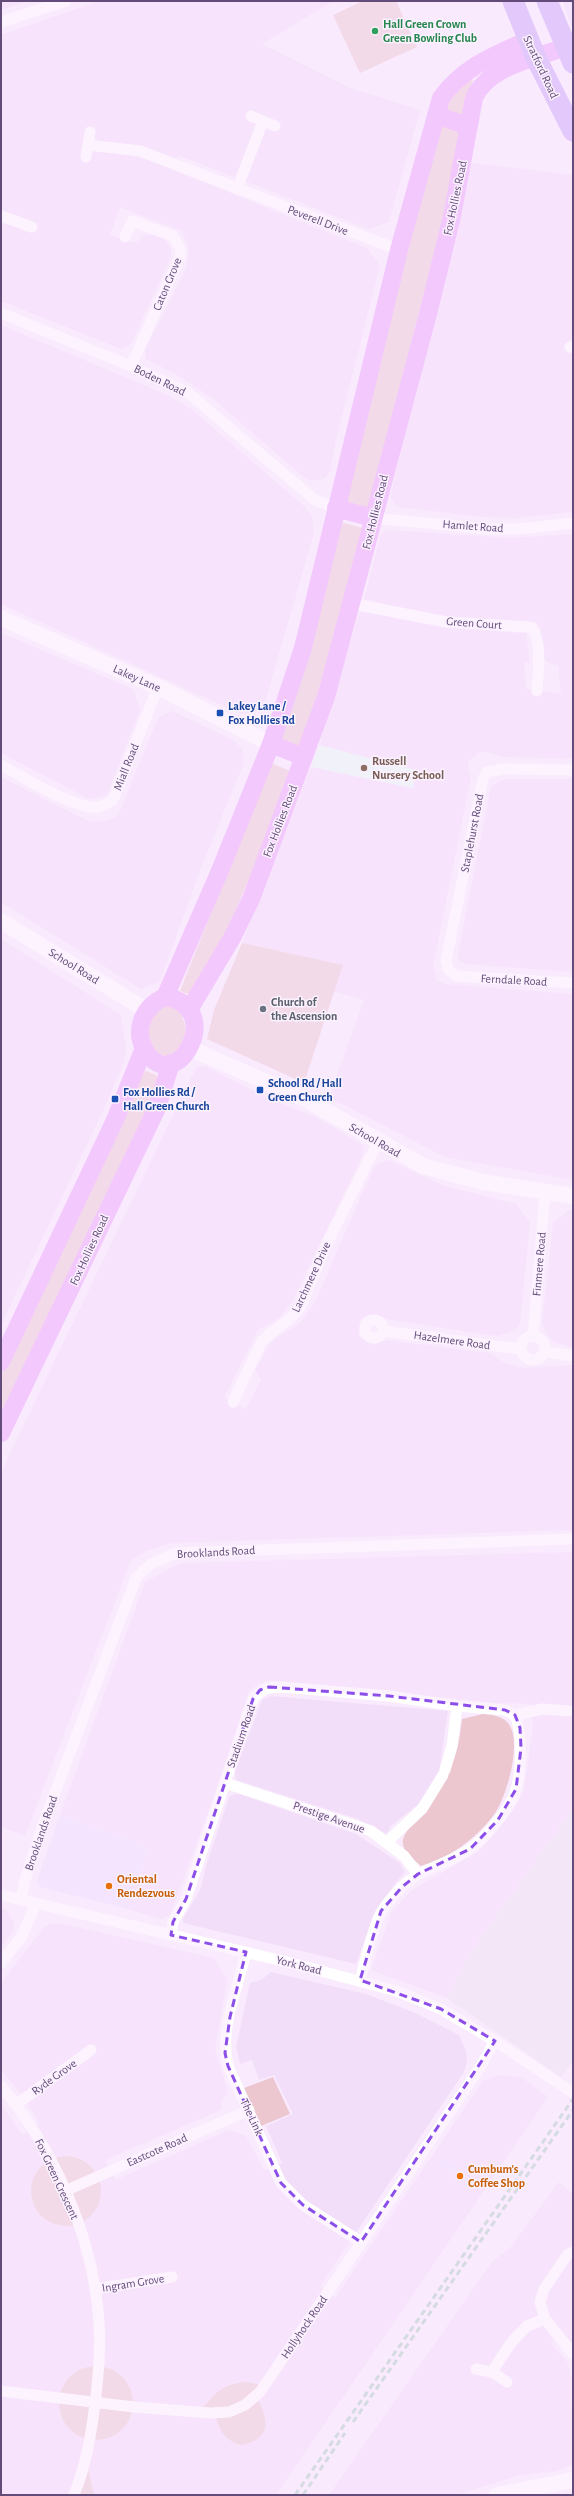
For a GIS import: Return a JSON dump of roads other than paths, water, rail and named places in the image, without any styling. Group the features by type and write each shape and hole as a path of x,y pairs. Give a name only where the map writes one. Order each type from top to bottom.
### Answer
{"highway":[{"name":"Stratford Road","path":"513,1 532,49 573,131"},
{"path":"548,1 569,55"}],"main road":[{"name":"Fox Hollies Road","path":"165,997 220,873 271,744 303,648 399,250 441,98 450,86 470,68 532,49 569,55"},
{"name":"Fox Hollies Road","path":"189,1010 232,938 251,899 326,697 353,604 373,518 431,303 452,216 468,126 478,88 498,72 532,49"},
{"path":"436,115 468,126"},
{"path":"336,508 373,518"},
{"name":"Lakey Lane","path":"1,618 158,687 271,744"},
{"path":"271,744 304,757"},
{"name":"School Road","path":"1,921 146,1010"},
{"path":"1,1362 115,1120 144,1048 141,1026 146,1010 165,997 180,1002 189,1010 193,1016 194,1030 189,1048 182,1059 171,1063 156,1062 144,1048"},
{"name":"School Road","path":"189,1048 303,1098 378,1142 423,1166 483,1182 545,1193 573,1196"},
{"name":"Fox Hollies Road","path":"1,1433 157,1108 171,1063"},
{"path":"497,2495 573,2480"}],"street":[{"path":"1,22 66,1"},
{"path":"251,116 275,126"},
{"path":"237,189 263,121"},
{"path":"86,157 90,132"},
{"name":"Peverell Drive","path":"88,145 140,151 399,250"},
{"path":"1,216 32,227"},
{"name":"Caton Grove","path":"125,237 132,221 173,236 180,249 181,255 131,366"},
{"name":"Boden Road","path":"1,313 131,366 187,392 315,500 336,508"},
{"name":"Hamlet Road","path":"373,518 487,528 519,529 573,523"},
{"name":"Green Court","path":"353,604 447,622 530,627 535,630 538,639 538,691"},
{"name":"Miall Road","path":"1,765 63,798 86,807 100,807 113,800 158,687"},
{"name":"Staplehurst Road","path":"456,976 448,969 446,961 483,779 487,772 502,769 573,770"},
{"name":"Ferndale Road","path":"456,976 573,983"},
{"name":"Larchmere Drive","path":"233,1402 261,1343 267,1335 296,1315 328,1241 378,1142"},
{"name":"Finmere Road","path":"533,1336 545,1193"},
{"name":"Hazelmere Road","path":"383,1331 520,1349"},
{"path":"533,1336 543,1341 545,1352 540,1359 532,1361 524,1357 520,1349 525,1338 533,1336"},
{"path":"545,1352 573,1356"},
{"name":"Brooklands Road","path":"21,1900 24,1880 45,1819 136,1578 151,1564 175,1553 573,1539"},
{"name":"Stadium Road","path":"171,1935 173,1922 186,1899 253,1699 260,1690 269,1687 389,1696 457,1706 505,1710 515,1715 543,1709 569,1711"},
{"path":"387,1842 422,1809 444,1773 452,1746 457,1706"},
{"path":"360,1980 381,1911 402,1887 418,1874 445,1863 470,1848 498,1820 513,1798 516,1789 520,1748 520,1728 515,1715"},
{"name":"Prestige Avenue","path":"225,1783 371,1831 404,1856 418,1874"},
{"name":"York Road","path":"1,1896 246,1952 360,1980 396,1991 441,2009 495,2041 569,2090"},
{"path":"1,1963 22,1936 36,1903"},
{"name":"The Link","path":"246,1952 230,2017 225,2053 233,2077 281,2183 303,2205 361,2242"},
{"name":"Hollyhock Road","path":"1,2391 211,2413 229,2412 245,2405 260,2392 479,2069 495,2041"},
{"name":"Ryde Grove","path":"17,2104 91,2050"},
{"name":"Fox Green Crescent","path":"1,2086 17,2104 50,2160 65,2190 80,2230 95,2289 99,2322 100,2354 95,2401 85,2467 74,2495"},
{"name":"Eastcote Road","path":"65,2190 249,2110"},
{"path":"573,2252 568,2254 544,2289 540,2302 545,2319 573,2354"},
{"name":"Ingram Grove","path":"95,2289 172,2277"},
{"path":"492,2372 510,2344 527,2326 545,2319"},
{"path":"476,2369 492,2372 507,2382"}],"railway":[{"path":"295,2495 573,2099"},
{"path":"353,2422 573,2110"},
{"path":"303,2495 345,2433"}],"place":[{"name":"Hall Green Crown Green Bowling Club","path":"375,31"},
{"name":"Lakey Lane / Fox Hollies Rd","path":"220,713"},
{"name":"Russell Nursery School","path":"364,768"},
{"name":"Church of the Ascension","path":"263,1009"},
{"name":"School Rd / Hall Green Church","path":"260,1090"},
{"name":"Fox Hollies Rd / Hall Green Church","path":"115,1099"},
{"name":"Oriental Rendezvous","path":"109,1886"},
{"name":"Cumbum's Coffee Shop","path":"460,2176"}]}
